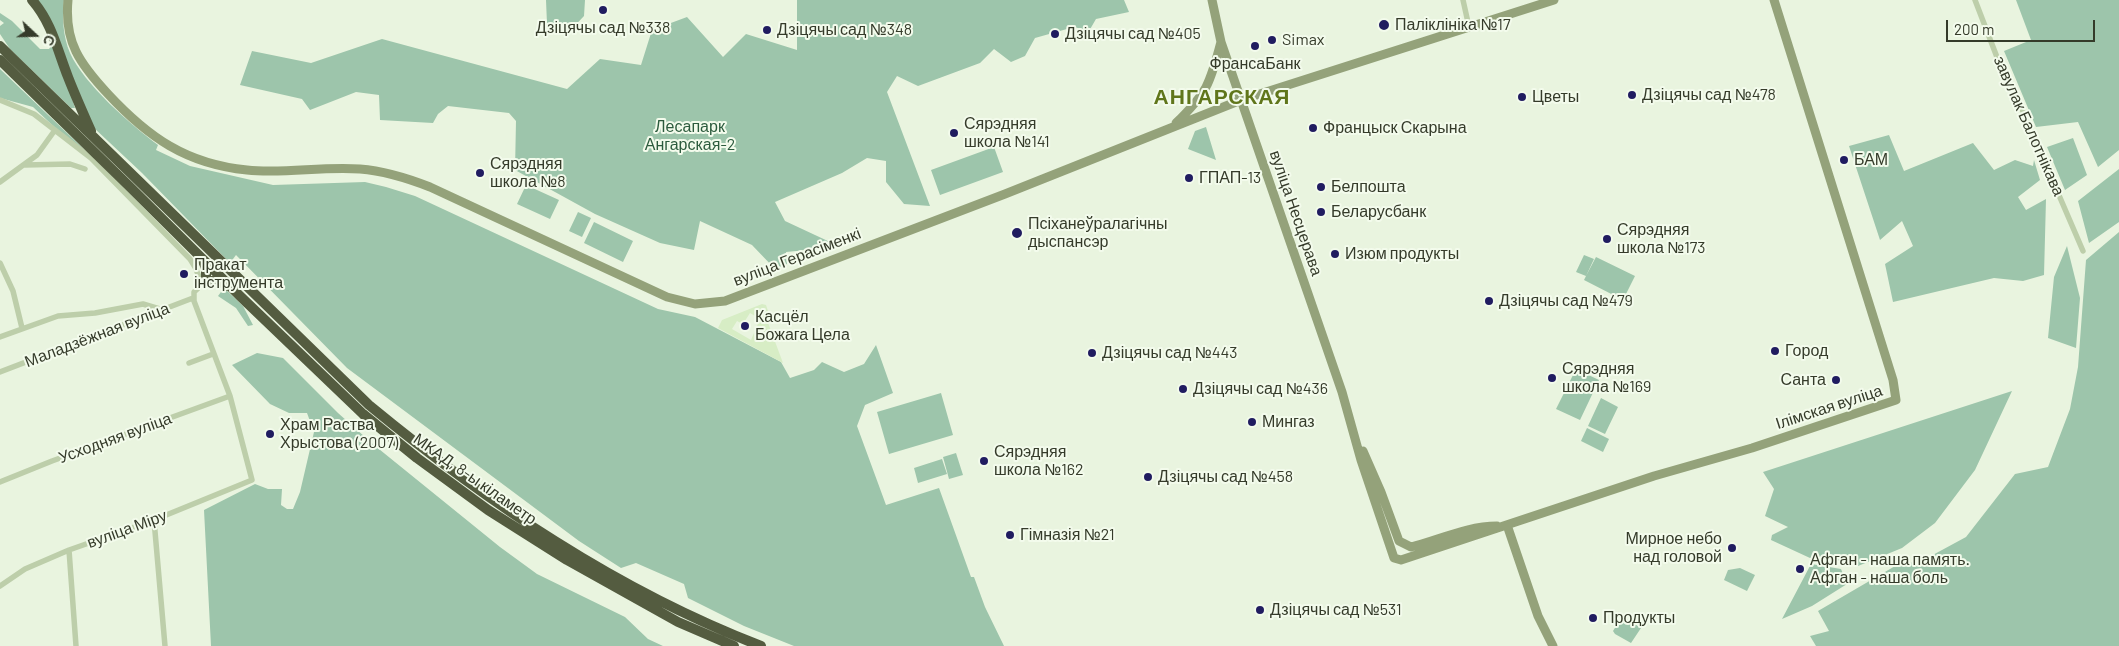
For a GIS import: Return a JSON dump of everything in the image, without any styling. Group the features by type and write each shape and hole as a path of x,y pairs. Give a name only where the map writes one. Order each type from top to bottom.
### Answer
{"highway":[{"path":"32,0 41,11 54,34 68,76 95,139"},
{"path":"0,46 95,139 131,180"},
{"path":"0,60 131,180"},
{"name":"МКАД, 8-ы кіламетр","path":"131,180 201,258 241,297 362,414 417,458 488,510 567,560 680,617"},
{"name":"МКАД, 8-ы кіламетр","path":"131,180 368,406 423,450 492,500 571,551 680,617"},
{"path":"201,258 206,268 204,282 220,281 241,297"},
{"path":"680,617 734,646"},
{"path":"680,617 761,646"}],"street":[{"name":"вуліца Герасіменкі","path":"68,0 68,27 78,58 108,94 143,129 169,146 198,160 248,170 359,169 400,176 430,187 667,297 694,304 725,300 772,283 1240,100 1554,0"},
{"name":"вуліца Несцерава","path":"1212,0 1221,42 1240,100 1355,435"},
{"path":"1463,0 1469,27"},
{"name":"Ілімская вуліца","path":"1457,538 1504,525 1654,476 1752,448 1896,400 1893,380 1805,106 1774,0"},
{"name":"завулак Балотнікава","path":"1975,0 2005,78 2022,107 2083,251"},
{"path":"1171,127 1198,101 1206,89 1221,42"},
{"path":"0,100 34,114 91,158 196,266 204,282 194,292 193,298 230,396"},
{"path":"0,182 37,155 55,130"},
{"path":"25,165 70,164 85,169"},
{"path":"0,263 12,291 22,328"},
{"name":"Маладзёжная вуліца","path":"0,372 193,298"},
{"path":"0,337 58,316 95,314 143,304 163,310"},
{"path":"189,363 213,354"},
{"name":"вуліца Міру","path":"0,586 26,569 69,550 154,520 250,482 253,476 230,396"},
{"name":"Усходняя вуліца","path":"0,482 230,396"},
{"path":"1355,435 1381,492 1400,541 1411,547 1457,538"},
{"path":"1355,435 1371,494 1394,558 1401,560 1457,538"},
{"path":"1371,494 1376,489 1381,492"},
{"path":"154,520 166,646"},
{"path":"1504,525 1538,616 1554,646"},
{"path":"1389,544 1396,548 1400,541"},
{"path":"69,550 76,646"}],"green space":[{"path":"37,0 64,0 64,34 70,53 86,78 109,103 158,145 156,150 190,166 273,185 365,182 415,196 658,309 695,317 781,362 790,378 814,370 822,362 844,372 864,364 876,345 893,393 865,405 857,426 886,505 939,488 971,577 974,577 985,607 1004,646 794,646 744,626 688,598 684,584 636,563 621,568 579,541 347,368 236,255 230,263 142,173 93,127"},
{"path":"546,0 585,0 584,16 565,36 547,24"},
{"name":"Лесапарк Ангарская-2","path":"797,0 1124,0 1129,12 1096,19 1089,31 1074,27 1035,38 1025,56 1011,62 994,49 980,63 918,86 897,76 887,92 930,206 904,204 886,182 886,161 867,158 842,173 775,202 785,221 830,242 817,249 786,252 787,264 775,269 752,245 700,221 694,250 660,243 595,214 515,170 516,121 509,113 448,106 438,114 433,123 380,120 379,95 356,92 310,110 302,99 240,85 252,51 311,63 382,39 567,89 600,59 641,65 652,30 687,17 723,57 746,34 797,50"},
{"path":"2016,0 2119,0 2119,150 2098,167 2078,122 2036,127 2004,51 2031,40"},
{"path":"0,13 12,21 40,49 49,49 54,42 75,108 71,108 10,49 0,34 0,26 4,23 0,20"},
{"path":"0,69 89,154 66,138 33,107 0,98"},
{"path":"1206,127 1216,160 1188,149 1195,131"},
{"path":"1889,135 1904,171 1973,143 1994,170 2015,160 2033,166 2034,160 2040,180 2018,197 2026,210 2046,199 2044,275 2023,281 1994,278 1893,302 1885,264 1913,246 1902,221 1880,240 1849,146"},
{"path":"2073,138 2087,175 2065,190 2047,147"},
{"path":"994,147 1003,172 940,195 931,170"},
{"path":"2119,169 2119,222 2089,243 2078,201"},
{"path":"526,185 559,200 550,219 517,204"},
{"path":"578,212 591,218 582,237 569,231"},
{"path":"594,222 633,241 623,262 584,243"},
{"path":"2119,232 2119,646 1816,646 1810,636 1829,631 1818,611 1902,562 1918,563 1966,537 2015,474 2048,467 2070,409 2078,367 2086,260"},
{"path":"2067,246 2080,298 2076,348 2048,338 2054,277"},
{"path":"1584,255 1594,259 1586,276 1576,272"},
{"path":"1596,257 1635,276 1623,300 1584,280"},
{"path":"224,288 243,306 253,325 248,326 236,308 218,296"},
{"path":"257,353 283,358 338,413 374,445 500,547 537,574 625,617 648,639 663,646 211,646 204,510 255,484 268,489 282,489 281,505 287,509 293,509 300,492 314,432 307,413 289,413 270,404 232,365"},
{"path":"1576,369 1599,380 1580,420 1556,409"},
{"path":"2012,391 1975,470 1935,523 1902,548 1858,566 1845,559 1831,563 1810,558 1771,540 1772,535 1788,527 1765,516 1774,489 1763,472"},
{"path":"941,393 953,435 889,454 877,412"},
{"path":"1601,398 1618,407 1605,434 1588,426"},
{"path":"1587,428 1609,439 1603,452 1581,441"},
{"path":"956,453 963,475 949,479 943,457"},
{"path":"942,459 947,474 918,483 914,468"},
{"path":"1811,564 1841,569 1847,584 1812,606 1782,619"},
{"path":"1740,568 1755,575 1747,591 1724,580 1728,570"},
{"path":"1625,618 1641,628 1631,643 1613,631 1620,620"}],"shaded area":[{"path":"762,304 766,305 770,317 767,320 783,363 718,328 722,320","holes":["750,313 760,319 751,340 732,329 737,321 743,324"]}],"place":[{"name":"Дзіцячы сад №338","path":"603,10"},
{"name":"Паліклініка №17","path":"1384,25"},
{"name":"Дзіцячы сад №348","path":"767,30"},
{"name":"Дзіцячы сад №405","path":"1055,34"},
{"name":"Simax","path":"1272,40"},
{"name":"ФрансаБанк","path":"1255,46"},
{"name":"Дзіцячы сад №478","path":"1632,95"},
{"name":"Цветы","path":"1522,97"},
{"name":"Францыск Скарына","path":"1313,128"},
{"name":"Сярэдняя школа №141","path":"954,133"},
{"name":"БАМ","path":"1844,160"},
{"name":"Сярэдняя школа №8","path":"480,173"},
{"name":"ГПАП-13","path":"1189,178"},
{"name":"Белпошта","path":"1321,187"},
{"name":"Беларусбанк","path":"1321,212"},
{"name":"Псіханеўралагічны дыспансэр","path":"1017,233"},
{"name":"Сярэдняя школа №173","path":"1607,239"},
{"name":"Изюм продукты","path":"1335,254"},
{"name":"Пракат інструмента","path":"184,274"},
{"name":"Дзіцячы сад №479","path":"1489,301"},
{"name":"Касцёл Божага Цела","path":"745,326"},
{"name":"Город","path":"1775,351"},
{"name":"Дзіцячы сад №443","path":"1092,353"},
{"name":"Сярэдняя школа №169","path":"1552,378"},
{"name":"Санта","path":"1836,380"},
{"name":"Дзіцячы сад №436","path":"1183,389"},
{"name":"Мингаз","path":"1252,422"},
{"name":"Храм Раства Хрыстова (2007)","path":"270,434"},
{"name":"Сярэдняя школа №162","path":"984,461"},
{"name":"Дзіцячы сад №458","path":"1148,477"},
{"name":"Гімназія №21","path":"1010,535"},
{"name":"Мирное небо над головой","path":"1732,548"},
{"name":"Афган - наша память. Афган - наша боль","path":"1800,569"},
{"name":"Дзіцячы сад №531","path":"1260,610"},
{"name":"Продукты","path":"1593,618"}],"district":[{"name":"АНГАРСКАЯ","path":"1222,97"}]}
